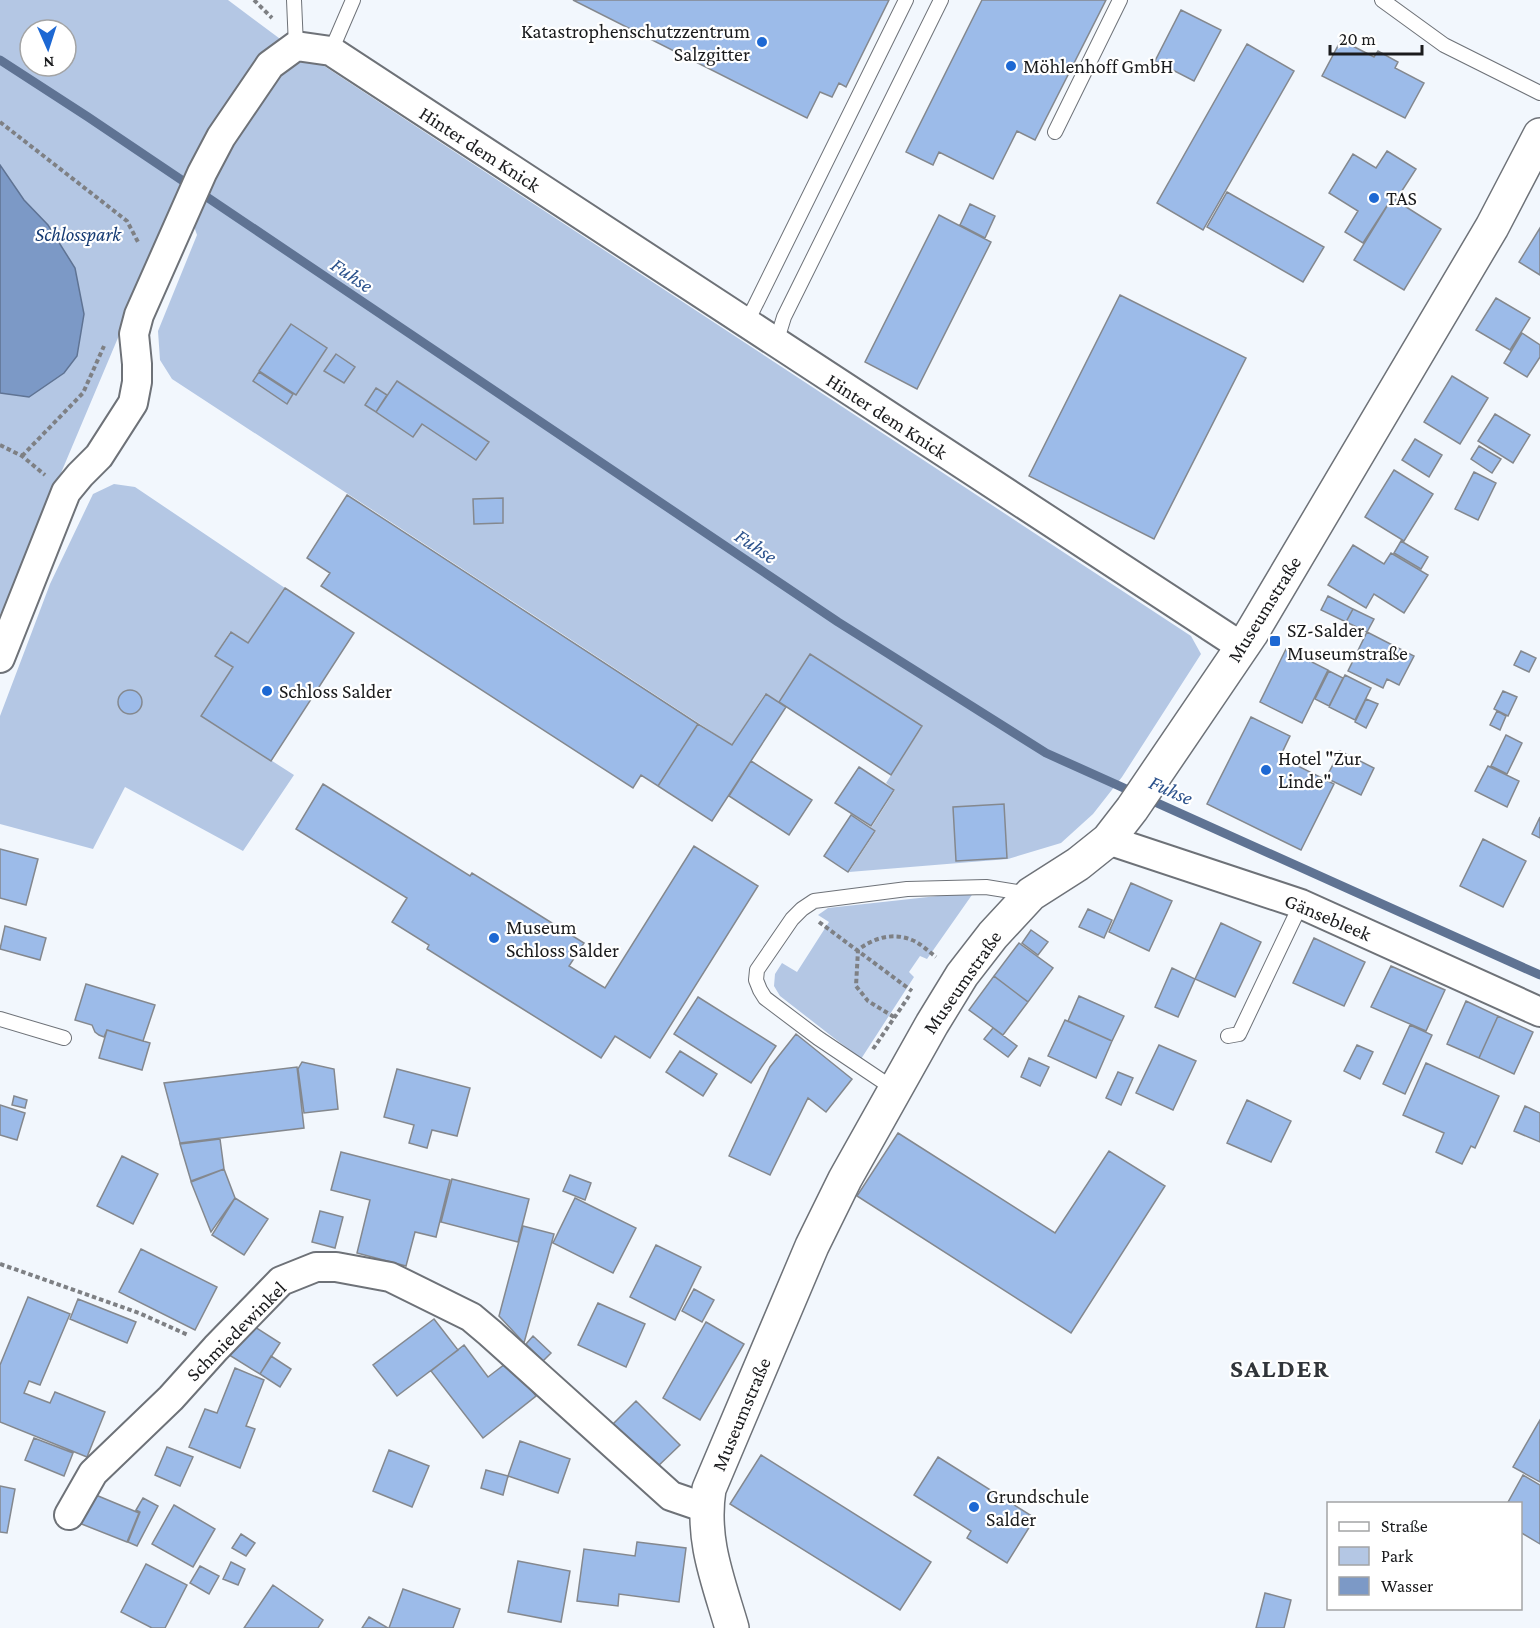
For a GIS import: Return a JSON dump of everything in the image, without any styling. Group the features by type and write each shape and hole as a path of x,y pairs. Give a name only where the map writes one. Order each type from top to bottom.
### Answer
{"main road":[{"name":"Museumstraße","path":"732,1628 711,1555 706,1527 709,1490 724,1449 751,1392 812,1246 894,1089 922,1039 963,975 993,935 1031,894 1078,864 1108,840 1132,809 1242,647 1536,156"}],"street":[{"name":"Hinter dem Knick","path":"296,46 331,51 1242,647"},
{"path":"0,656 66,492 99,456 133,403 137,382 134,334 139,315 202,173 221,137 270,65 296,46"},
{"name":"Gänsebleek","path":"1108,840 1301,904 1540,1012"},
{"name":"Schmiedewinkel","path":"69,1515 93,1473 171,1398 281,1281 316,1267 390,1277 471,1317 671,1496 706,1508"}],"lane":[{"path":"294,0 296,46"},
{"path":"331,51 353,0"},
{"path":"746,324 906,0"},
{"path":"776,344 784,317 941,0"},
{"path":"1055,132 1120,0"},
{"path":"1382,0 1444,45 1540,93"},
{"path":"894,1089 818,1038 765,998 760,990 756,980 757,970 792,919 814,902 907,890 986,887 1031,894"},
{"path":"1228,1036 1239,1034 1301,904"},
{"path":"0,1019 64,1038"}],"path":[{"path":"0,122 128,221 138,240 137,251"},
{"path":"0,445 22,456 50,429 84,393 106,339"},
{"path":"814,902 812,917 912,991"},
{"path":"894,1017 868,1000 856,986 858,950 868,941 889,935 912,940 936,957"},
{"path":"0,1264 139,1313 216,1348"}],"green space":[{"name":"Schlosspark","path":"0,0 228,0 287,44 187,174 10,594 6,610 0,614"},
{"path":"312,58 1191,636 1201,654 1122,777 1093,814 1061,843 1008,859 849,872 876,831 871,828 895,790 886,783 922,727 810,654 779,702 765,694 732,745 172,379 160,360 158,331 197,235 192,220 232,139 287,65"},
{"path":"114,484 135,487 285,588 248,643 230,632 215,656 233,667 202,716 294,775 243,851 125,787 93,849 0,824 0,716 50,584 93,494"},
{"path":"974,892 927,959 920,956 909,972 914,977 861,1059 780,996 774,986 775,974 782,963 797,972 829,922 818,915 828,908"}],"water":[{"path":"0,165 24,200 48,225 75,268 84,314 77,356 64,373 29,397 0,393"}],"building":[{"name":"Katastrophenschutzzentrum Salzgitter","path":"573,0 889,0 846,87 839,83 832,97 820,92 807,118"},
{"name":"Möhlenhoff GmbH","path":"982,0 1106,0 1035,140 1017,131 993,179 939,152 933,165 906,152"},
{"path":"1181,10 1221,30 1194,81 1155,61"},
{"path":"1341,40 1374,57 1378,51 1398,62 1395,68 1424,83 1405,118 1322,76"},
{"path":"1247,44 1294,71 1203,230 1157,203"},
{"path":"1387,151 1416,169 1396,200 1392,198 1363,243 1345,232 1358,211 1329,193 1353,154 1376,168"},
{"path":"1227,192 1324,247 1303,282 1207,227"},
{"path":"1392,198 1441,229 1404,290 1354,260"},
{"path":"970,204 995,216 985,238 960,225"},
{"path":"939,215 991,242 917,389 865,362"},
{"path":"1540,228 1540,275 1519,262"},
{"path":"1120,295 1246,358 1154,539 1029,476"},
{"path":"1496,298 1530,318 1510,350 1476,330"},
{"path":"291,324 327,348 296,395 259,371"},
{"path":"1522,333 1540,345 1540,357 1527,377 1504,363"},
{"path":"336,354 355,367 344,383 324,371"},
{"path":"259,372 293,394 287,404 253,381"},
{"path":"1452,376 1488,398 1460,444 1424,422"},
{"path":"397,381 489,442 476,460 422,424 413,437 376,412"},
{"path":"376,388 387,395 376,412 365,405"},
{"path":"1495,414 1530,435 1513,463 1478,441"},
{"path":"1415,439 1442,455 1429,477 1402,460"},
{"path":"1479,446 1501,459 1492,473 1471,459"},
{"path":"1394,470 1433,494 1404,541 1365,517"},
{"path":"1474,472 1496,483 1478,520 1455,509"},
{"path":"347,495 698,724 658,786 641,775 633,788 321,586 330,573 307,558"},
{"path":"503,498 503,523 474,524 473,499"},
{"path":"1401,541 1428,557 1421,569 1394,553"},
{"path":"1353,545 1384,564 1391,553 1428,575 1404,613 1374,594 1366,608 1328,585"},
{"name":"Schloss Salder","path":"285,588 354,633 271,761 201,716 233,667 215,656 231,632 248,643"},
{"path":"1328,596 1353,609 1346,622 1321,610"},
{"path":"1353,609 1374,619 1367,632 1346,622"},
{"path":"1367,632 1414,656 1399,685 1387,679 1383,688 1348,671"},
{"path":"1286,649 1328,670 1302,723 1260,702"},
{"path":"1521,651 1536,658 1529,672 1514,665"},
{"path":"810,654 922,726 891,775 779,702"},
{"path":"1329,671 1343,678 1329,706 1315,699"},
{"path":"1345,675 1371,688 1355,720 1329,707"},
{"path":"130,690 135,691 141,697 141,707 135,713 130,714 125,713 119,707 118,702 119,697 125,691"},
{"path":"1503,691 1517,697 1508,716 1494,709"},
{"path":"766,694 786,707 712,821 658,786 698,724 732,745"},
{"path":"1366,699 1378,704 1366,728 1355,722"},
{"path":"1497,711 1506,716 1500,730 1490,725"},
{"name":"Hotel \"Zur Linde\"","path":"1251,717 1290,736 1280,757 1334,784 1301,850 1207,804"},
{"path":"1506,735 1522,743 1507,774 1491,766"},
{"path":"1340,751 1374,768 1361,795 1326,778"},
{"path":"751,761 812,800 789,835 729,796"},
{"path":"1488,766 1519,781 1507,807 1475,791"},
{"path":"859,767 894,790 871,826 835,803"},
{"path":"323,784 470,876 472,873 584,943 569,966 605,988 694,846 758,886 650,1058 615,1036 601,1058 427,949 429,945 392,922 407,898 296,829"},
{"path":"1004,804 1007,858 956,861 953,807"},
{"path":"851,815 875,831 848,872 824,856"},
{"path":"1540,817 1540,838 1532,834"},
{"path":"1483,839 1526,861 1503,907 1460,886"},
{"path":"0,849 38,859 26,905 0,898"},
{"path":"1131,883 1172,901 1149,951 1109,932"},
{"path":"1088,909 1112,920 1104,938 1079,927"},
{"path":"1221,923 1261,942 1235,997 1195,979"},
{"path":"5,926 46,938 40,960 0,949"},
{"path":"1031,930 1048,942 1038,955 1022,943"},
{"path":"1314,938 1365,962 1344,1006 1293,983"},
{"path":"1019,943 1053,968 1028,1002 994,976"},
{"path":"1391,966 1445,990 1426,1031 1371,1007"},
{"path":"1172,968 1195,979 1178,1017 1155,1007"},
{"path":"994,976 1028,1002 1003,1035 969,1010"},
{"path":"86,984 155,1005 143,1041 107,1030 104,1037 95,1032 92,1025 75,1020"},
{"path":"1079,996 1124,1016 1112,1041 1068,1021"},
{"path":"698,997 776,1046 751,1083 674,1034"},
{"path":"1466,1001 1498,1016 1479,1058 1447,1044"},
{"path":"1498,1016 1533,1032 1514,1074 1479,1058"},
{"path":"1065,1020 1112,1041 1096,1078 1048,1056"},
{"path":"1410,1025 1432,1035 1405,1094 1383,1084"},
{"path":"993,1028 1017,1046 1008,1057 984,1039"},
{"path":"107,1030 150,1043 142,1070 99,1058"},
{"path":"796,1034 852,1079 826,1112 808,1098 770,1175 729,1156 770,1067"},
{"path":"1159,1045 1196,1061 1173,1110 1136,1093"},
{"path":"1357,1045 1373,1052 1360,1079 1344,1071"},
{"path":"680,1051 717,1074 703,1096 666,1072"},
{"path":"1029,1058 1049,1067 1040,1086 1021,1077"},
{"path":"302,1062 334,1069 338,1109 304,1113 298,1069"},
{"path":"1426,1063 1499,1096 1475,1148 1471,1146 1462,1164 1436,1152 1444,1133 1403,1115"},
{"path":"297,1067 304,1128 180,1143 164,1083"},
{"path":"397,1069 470,1088 457,1136 432,1130 427,1148 409,1143 414,1125 384,1117"},
{"path":"1118,1072 1133,1078 1121,1105 1106,1098"},
{"path":"14,1096 27,1100 25,1108 12,1105"},
{"path":"1247,1100 1291,1121 1271,1162 1227,1143"},
{"path":"0,1105 25,1113 17,1140 0,1135"},
{"path":"1525,1106 1540,1113 1540,1142 1514,1131"},
{"path":"898,1133 1055,1233 1109,1151 1165,1186 1071,1333 857,1196"},
{"path":"220,1139 224,1169 191,1181 180,1144"},
{"path":"341,1152 450,1180 436,1237 415,1232 406,1266 357,1253 370,1200 331,1190"},
{"path":"122,1156 158,1174 133,1224 97,1206"},
{"path":"224,1169 235,1198 211,1232 191,1182"},
{"path":"570,1175 591,1183 585,1200 563,1191"},
{"path":"452,1179 529,1199 518,1242 441,1222"},
{"path":"235,1198 268,1219 244,1255 212,1235"},
{"path":"575,1198 636,1228 613,1273 553,1243"},
{"path":"320,1211 343,1217 335,1248 312,1242"},
{"path":"523,1226 554,1234 524,1343 499,1316"},
{"path":"656,1245 701,1267 675,1320 630,1297"},
{"path":"141,1249 217,1287 195,1330 119,1292"},
{"path":"694,1289 714,1300 702,1322 682,1311"},
{"path":"28,1297 70,1314 40,1385 29,1381 24,1393 50,1403 55,1392 105,1412 87,1457 0,1422 0,1365"},
{"path":"78,1299 136,1322 127,1343 70,1319"},
{"path":"598,1303 645,1324 626,1367 578,1345"},
{"path":"434,1319 458,1350 397,1396 373,1365"},
{"path":"247,1322 280,1343 260,1374 226,1353"},
{"path":"706,1322 744,1344 700,1420 663,1398"},
{"path":"533,1336 551,1353 543,1361 526,1344"},
{"path":"464,1345 488,1377 509,1361 536,1396 483,1438 431,1371"},
{"path":"271,1356 291,1369 280,1387 260,1374"},
{"path":"235,1368 264,1380 246,1426 255,1429 240,1468 189,1447 205,1409 217,1413"},
{"path":"636,1401 680,1445 655,1469 611,1426"},
{"path":"1540,1420 1540,1482 1513,1467"},
{"path":"34,1438 73,1453 64,1476 25,1460"},
{"path":"520,1441 570,1459 558,1493 508,1476"},
{"path":"167,1447 193,1457 180,1486 155,1475"},
{"path":"389,1450 429,1466 412,1507 373,1491"},
{"path":"761,1455 931,1562 900,1610 730,1504"},
{"name":"Grundschule Salder","path":"938,1457 1035,1518 1007,1563 967,1538 971,1531 914,1495"},
{"path":"486,1470 508,1476 503,1495 481,1488"},
{"path":"1523,1475 1540,1485 1540,1544 1522,1533 1522,1502 1508,1502"},
{"path":"0,1486 15,1489 7,1533 0,1532"},
{"path":"91,1493 139,1513 127,1542 79,1523"},
{"path":"143,1498 158,1506 137,1546 128,1542 140,1512 136,1510"},
{"path":"174,1505 215,1529 193,1567 152,1544"},
{"path":"241,1534 255,1543 246,1556 232,1548"},
{"path":"637,1542 686,1548 679,1602 619,1594 618,1606 577,1601 584,1549 635,1556"},
{"path":"518,1561 570,1571 561,1622 508,1612"},
{"path":"231,1562 245,1569 238,1585 223,1579"},
{"path":"146,1564 187,1585 165,1628 152,1628 121,1612"},
{"path":"200,1566 219,1576 209,1594 190,1583"},
{"path":"273,1585 323,1620 318,1628 244,1628"},
{"path":"403,1589 460,1609 453,1628 389,1628"},
{"path":"1265,1593 1291,1600 1284,1628 1256,1628"},
{"path":"369,1617 388,1628 362,1628"}],"waterway":[{"name":"Fuhse","path":"0,60 838,622 1046,753 1540,975"}],"place":[{"name":"Katastrophenschutzzentrum Salzgitter","path":"762,42"},
{"name":"Möhlenhoff GmbH","path":"1011,66"},
{"name":"TAS","path":"1374,198"},
{"name":"SZ-Salder Museumstraße","path":"1275,641"},
{"name":"Schloss Salder","path":"267,691"},
{"name":"Hotel \"Zur Linde\"","path":"1266,770"},
{"name":"Museum Schloss Salder","path":"494,938"},
{"name":"Grundschule Salder","path":"974,1507"}],"district":[{"name":"SALDER","path":"1280,1368"}]}
